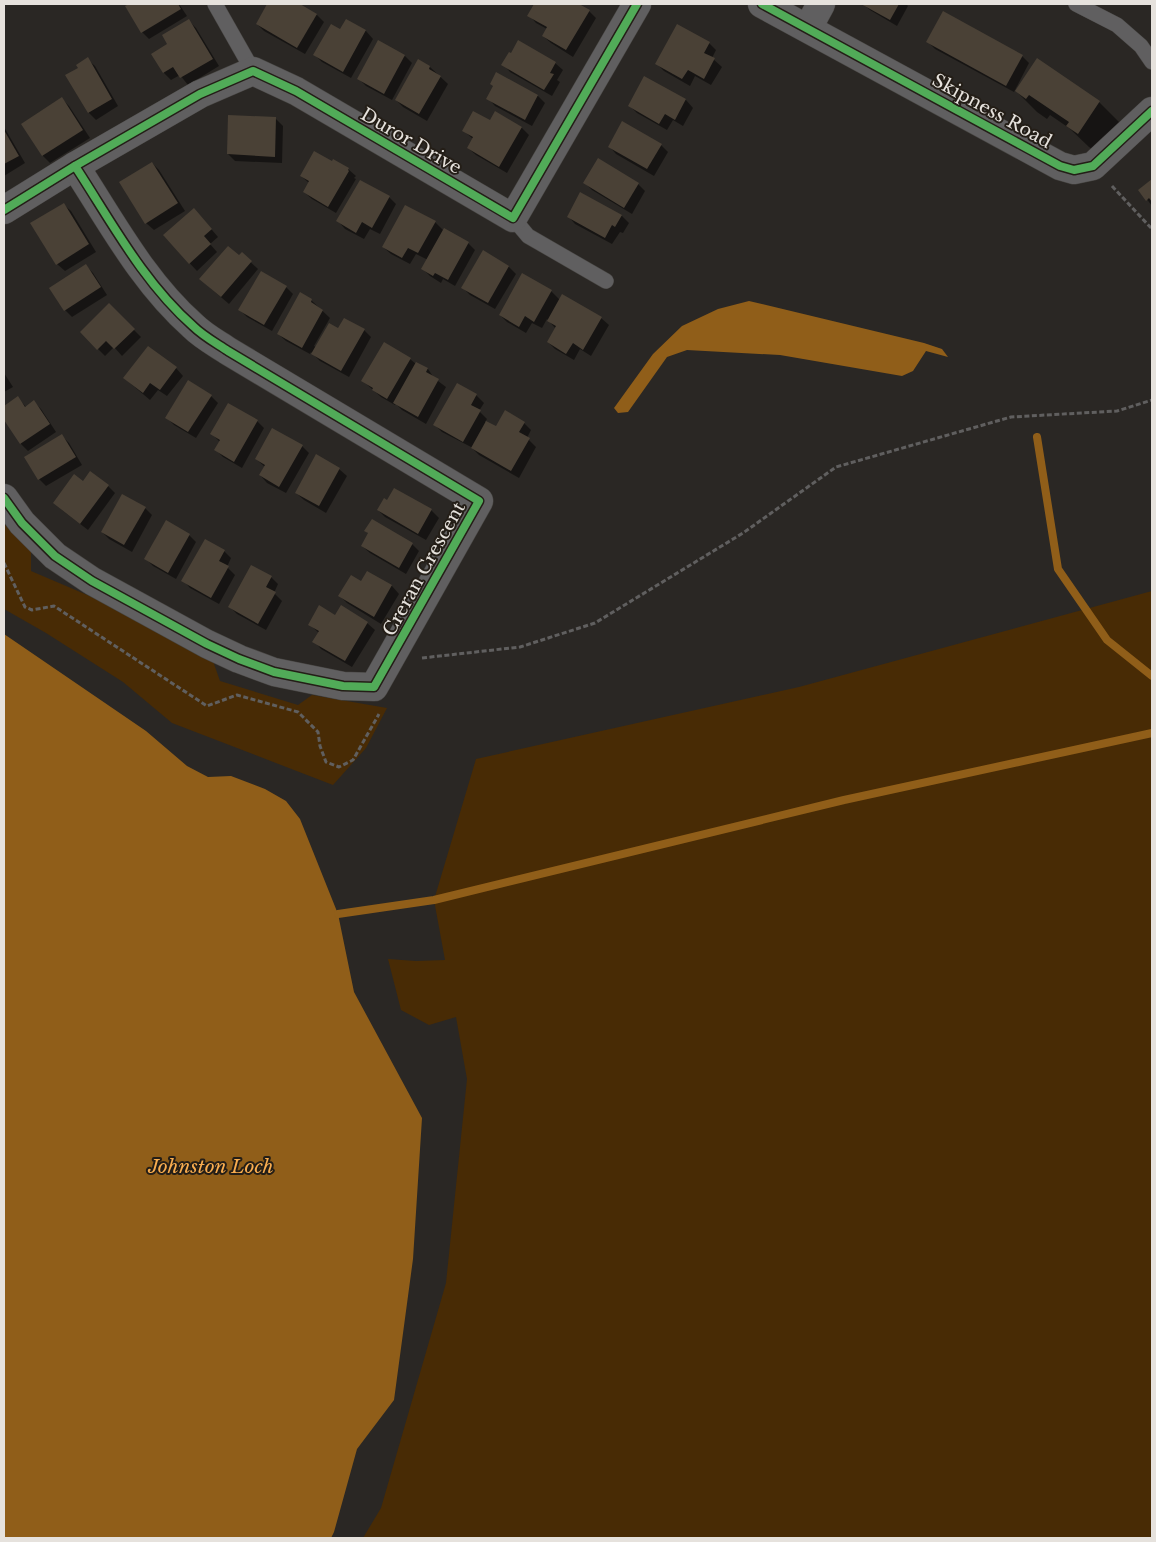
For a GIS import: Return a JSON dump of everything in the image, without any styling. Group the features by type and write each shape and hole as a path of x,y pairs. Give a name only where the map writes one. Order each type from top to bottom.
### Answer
{"street":[{"name":"Skipness Road","path":"762,4 1060,166 1074,170 1093,166"},
{"path":"808,28 821,4"},
{"path":"513,218 628,7"},
{"path":"4,210 75,166 200,94 253,71"},
{"name":"Duror Drive","path":"253,71 296,91 513,218"},
{"path":"1093,166 1152,111"},
{"name":"Creran Crescent","path":"75,166 143,272 169,303 195,328 228,351 479,501 374,687"},
{"path":"4,498 22,523 55,556 92,581 207,644 239,659 274,672 343,686 374,687"}],"lane":[{"path":"215,4 253,71"},
{"path":"1076,4 1118,25 1141,46 1152,62"},
{"path":"513,218 528,236 606,281"}],"path":[{"path":"1093,166 1152,229"},
{"path":"390,661 520,647 595,623 743,533 836,467 1011,417 1117,411 1152,400"},
{"path":"4,563 25,607 32,610 54,606 207,706 236,695 298,712 318,732 320,746 326,762 339,767 353,760 382,708 374,687"}],"shaded area":[{"path":"4,524 31,550 31,571 120,609 213,661 220,681 298,705 312,695 387,708 366,748 333,785 172,723 123,682 46,633 4,609"},
{"path":"1152,591 1152,1538 363,1538 381,1508 446,1283 467,1079 456,1017 429,1025 401,1010 388,959 416,961 445,960 434,900 476,759 799,687"}],"water":[{"path":"749,301 924,343 942,349 948,357 926,351 913,371 902,376 780,355 687,350 667,357 628,412 618,413 614,408 653,354 682,326 718,309"},
{"name":"Johnston Loch","path":"4,634 146,731 187,766 208,777 231,776 265,789 286,801 300,819 338,914 354,992 422,1118 413,1259 394,1400 357,1449 331,1538 4,1538"}],"building":[{"path":"129,4 178,4 181,9 141,33 125,6"},
{"path":"267,4 300,4 317,14 297,48 256,24"},
{"path":"534,4 579,4 590,10 566,50 542,36 547,27 527,16"},
{"path":"861,4 899,4 890,20"},
{"path":"943,11 1023,55 1006,86 926,42"},
{"path":"189,19 213,59 180,78 173,67 163,73 151,54 167,44 162,35"},
{"path":"346,19 366,30 343,72 313,55 331,24 340,29"},
{"path":"677,24 710,42 704,53 715,58 704,79 688,70 682,79 655,64"},
{"path":"378,40 405,55 384,94 357,79"},
{"path":"518,40 556,62 550,73 554,74 544,90 501,65 509,52 511,53"},
{"path":"88,57 112,99 88,113 65,75 78,68 76,65"},
{"path":"1037,58 1100,101 1078,134 1066,126 1069,122 1029,95 1026,99 1015,91"},
{"path":"418,59 430,66 429,69 441,76 419,114 395,100"},
{"path":"496,72 538,95 525,120 486,99 493,86 490,84"},
{"path":"644,76 686,99 675,120 665,114 659,124 628,106"},
{"path":"62,97 83,130 42,156 21,124"},
{"path":"473,111 490,120 495,111 522,127 499,167 467,148 473,137 462,131"},
{"path":"228,115 276,117 275,157 227,154"},
{"path":"622,121 662,144 647,169 608,147"},
{"path":"4,130 19,156 4,164"},
{"path":"314,151 349,168 328,207 303,192 309,181 300,176"},
{"path":"598,158 639,183 624,208 583,183"},
{"path":"152,162 178,203 145,224 119,182"},
{"path":"1152,179 1152,202 1149,198 1146,201 1138,190"},
{"path":"360,180 390,196 372,228 362,222 356,233 336,221"},
{"path":"580,192 622,215 615,227 612,225 605,238 567,217"},
{"path":"64,203 89,244 56,265 30,223"},
{"path":"405,205 436,221 418,253 408,248 402,258 382,247"},
{"path":"194,208 212,229 204,236 211,244 189,264 163,235"},
{"path":"444,228 469,242 448,280 435,273 433,276 421,269"},
{"path":"228,246 239,255 242,252 252,261 221,297 199,279"},
{"path":"483,250 509,266 488,303 461,288"},
{"path":"86,264 101,287 64,311 49,288"},
{"path":"261,271 287,286 264,325 238,310"},
{"path":"522,273 552,290 534,322 525,316 519,327 499,315"},
{"path":"300,292 312,299 311,302 323,310 302,348 277,334"},
{"path":"562,294 602,317 583,350 573,343 566,354 547,342 556,326 547,321"},
{"path":"109,303 135,329 114,349 106,341 97,350 80,332"},
{"path":"344,318 365,329 341,371 311,354 329,323 338,328"},
{"path":"384,342 411,358 387,399 361,381"},
{"path":"148,346 177,367 160,390 150,383 143,393 123,378"},
{"path":"416,362 428,368 426,372 439,379 418,417 393,403"},
{"path":"188,380 212,395 188,432 165,418"},
{"path":"457,383 477,394 471,405 481,410 463,442 433,425"},
{"path":"18,396 25,407 34,400 50,424 20,444 4,420 4,406"},
{"path":"228,403 258,420 234,462 214,450 220,440 210,434"},
{"path":"505,410 525,422 519,432 530,438 511,471 471,448 486,421 496,426"},
{"path":"272,428 303,445 279,487 259,475 265,465 255,459"},
{"path":"62,434 76,457 38,480 24,457"},
{"path":"316,454 340,468 319,506 295,493"},
{"path":"90,471 109,485 80,524 53,503 74,474 83,481"},
{"path":"394,488 432,509 418,534 377,510 384,498 387,500"},
{"path":"122,494 146,507 124,545 101,532"},
{"path":"372,519 413,543 399,568 361,546 368,533 364,531"},
{"path":"166,520 190,534 168,573 144,559"},
{"path":"205,539 225,550 219,561 229,566 211,598 181,581"},
{"path":"251,565 272,576 266,587 276,592 258,624 228,607"},
{"path":"367,571 392,585 374,617 338,596 351,575 361,581"},
{"path":"319,605 335,615 341,605 368,622 345,661 312,642 319,631 308,625"}],"waterway":[{"path":"1037,437 1058,569 1107,640 1152,676"},
{"path":"338,914 434,900 844,800 1152,733"}],"cycle path":[{"path":"4,210 75,166 200,94 253,71 296,91 513,218 637,4"},
{"path":"762,4 1060,166 1074,170 1093,166 1152,111"},
{"path":"4,498 22,523 55,556 92,581 207,644 239,659 274,672 343,686 374,687 479,501 228,351 197,330 175,309 143,271 75,166"}]}
